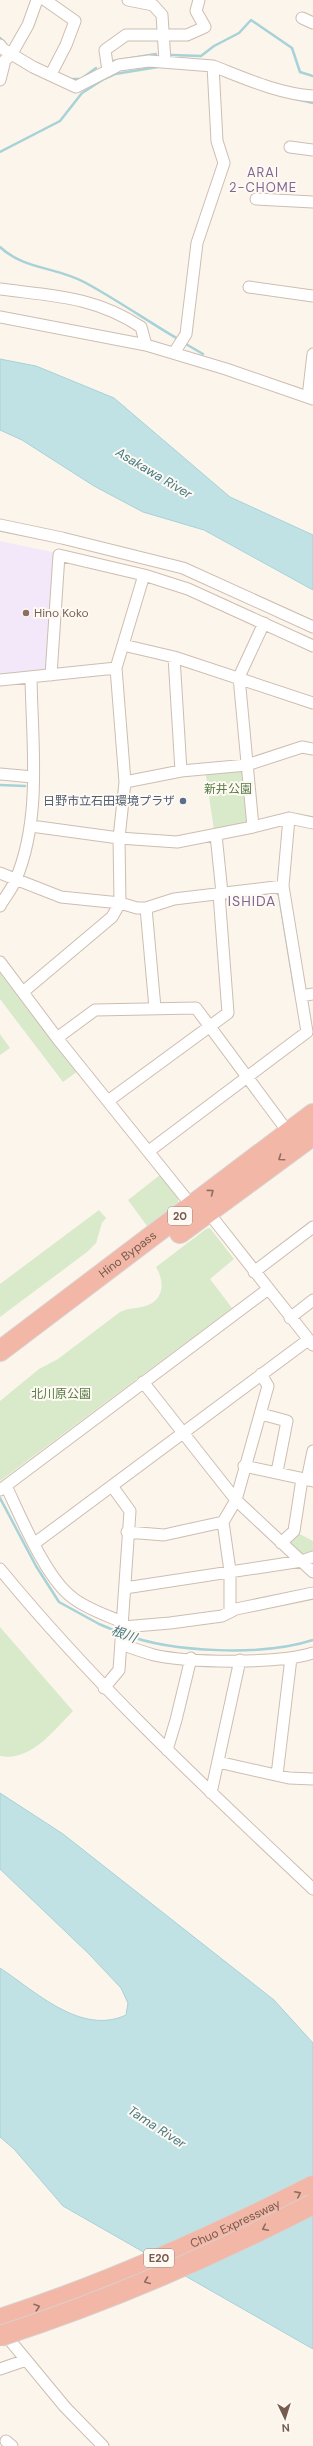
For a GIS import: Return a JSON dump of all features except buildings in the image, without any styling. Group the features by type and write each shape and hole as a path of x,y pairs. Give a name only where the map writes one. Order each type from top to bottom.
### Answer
{"highway":[{"name":"Hino Bypass","path":"200,1209 288,1132 313,1114"},
{"name":"Hino Bypass","path":"0,1366 50,1322 200,1209 313,1135"},
{"name":"Hino Bypass","path":"0,1351 50,1322"},
{"name":"Chuo Expressway","path":"0,2319 47,2303 135,2269 313,2186"},
{"name":"Chuo Expressway","path":"0,2336 111,2296 252,2234 313,2204"}],"street":[{"path":"0,80 5,60 11,55 28,25 37,0"},
{"path":"45,0 75,21 66,45 51,74"},
{"path":"128,0 153,5 162,15 165,61"},
{"path":"108,71 105,50 115,41 126,35 187,35 205,27 196,11 199,0"},
{"path":"302,18 313,23"},
{"path":"0,45 11,55 76,87 119,65 165,61 213,69 302,95 313,96"},
{"path":"180,345 197,243 224,163 218,140 213,69"},
{"path":"290,147 313,150"},
{"path":"256,199 313,202"},
{"path":"249,287 313,296"},
{"path":"0,289 85,300 101,305 140,327 146,345"},
{"path":"0,317 146,345 180,345 310,398 313,354"},
{"path":"0,525 62,538 183,568 313,627"},
{"path":"51,675 59,555 144,575 188,589 313,646"},
{"path":"23,992 112,917 120,904 119,838 125,782 116,668 144,575"},
{"path":"253,827 239,677 264,623"},
{"path":"123,645 174,657 239,677 313,703"},
{"path":"174,657 181,771"},
{"path":"0,680 116,668"},
{"path":"0,906 16,880 31,826 33,777 31,677"},
{"path":"125,782 181,771 247,765 302,747 313,749"},
{"path":"0,774 33,777"},
{"path":"31,826 119,838 177,842 216,835 289,818 313,823"},
{"path":"149,1151 307,1032 283,886 289,818"},
{"path":"108,1101 228,1013 216,835"},
{"path":"0,873 61,897 146,908 174,899 283,886"},
{"path":"146,908 156,1008"},
{"path":"0,962 57,1038 108,1101 149,1151 254,1272 311,1343 261,1374 183,1434 35,1543"},
{"path":"301,996 313,994"},
{"path":"57,1038 95,1010 196,1008 288,1132"},
{"path":"254,1272 313,1227"},
{"path":"267,1290 3,1488 56,1582 66,1593 122,1626 170,1623 222,1616 230,1611 313,1593"},
{"path":"290,1318 313,1300"},
{"path":"230,1611 230,1571 223,1522 236,1500 244,1466 261,1414 268,1386 261,1374"},
{"path":"143,1382 236,1500 313,1572"},
{"path":"261,1414 287,1420 277,1472"},
{"path":"281,1543 294,1531 313,1451"},
{"path":"244,1466 277,1472 307,1480"},
{"path":"104,1688 119,1670 130,1511 112,1486"},
{"path":"128,1532 164,1535 223,1522"},
{"path":"125,1588 302,1561 313,1557"},
{"path":"0,1569 29,1605 104,1688 166,1750 313,1889"},
{"path":"122,1643 154,1655 191,1658 240,1660 291,1658 313,1653"},
{"path":"166,1750 176,1720 191,1658"},
{"path":"277,1775 291,1658"},
{"path":"211,1793 240,1660"},
{"path":"218,1762 289,1778 313,1778"},
{"path":"0,2328 65,2407 103,2446"},
{"path":"0,2369 26,2360"}],"shaded area":[{"name":"Hino Koko","path":"0,541 57,553 48,673 0,677"}],"green space":[{"name":"新井公園","path":"247,765 251,825 214,830 205,769"},
{"path":"0,971 78,1071 63,1082 0,999"},
{"path":"0,1034 10,1048 0,1055"},
{"path":"160,1175 178,1197 178,1202 147,1226 128,1200"},
{"path":"99,1210 106,1218 102,1223 96,1243 87,1252 0,1317 0,1284"},
{"name":"北川原公園","path":"210,1228 234,1259 210,1279 232,1308 0,1481 0,1401 39,1369 58,1359 120,1312 127,1309 145,1306 154,1302 158,1298 161,1288 161,1277 156,1267 206,1229"},
{"path":"294,1531 313,1541 313,1557 302,1561 281,1543"},
{"path":"0,1627 73,1711 41,1743 22,1754 11,1757 0,1756"}],"water":[{"name":"Asakawa River","path":"0,359 36,366 114,398 230,497 313,535 313,590 204,530 143,512 94,486 22,440 0,430"},
{"name":"Tama River","path":"0,1793 63,1834 274,2000 313,2043 313,2349 63,2206 14,2149 0,2137 0,1968 43,1999 59,2008 92,2020 109,2020 126,2015 128,2003 121,1988 89,1954 0,1869"}],"waterway":[{"path":"172,55 201,56 214,46 239,33 251,20 292,48 300,72 313,76"},
{"path":"0,38 4,42"},
{"path":"113,61 156,54"},
{"path":"0,152 60,121 82,93 104,79 115,74 158,67"},
{"path":"73,79 81,79 96,68"},
{"path":"296,99 313,103"},
{"path":"0,247 19,260 62,273 84,282 178,339"},
{"path":"184,343 203,354"},
{"path":"0,785 25,786"},
{"path":"226,899 276,892 279,895 295,992"},
{"name":"根川","path":"0,1498 36,1566 59,1602 99,1624 118,1632"},
{"name":"根川","path":"124,1634 167,1645 218,1650 270,1648 293,1645 313,1640"}],"place":[{"name":"Hino Koko","path":"26,613"},
{"name":"日野市立石田環境プラザ","path":"183,801"}],"district":[{"name":"ARAI 2-CHOME","path":"263,180"},
{"name":"ISHIDA","path":"252,901"}]}
